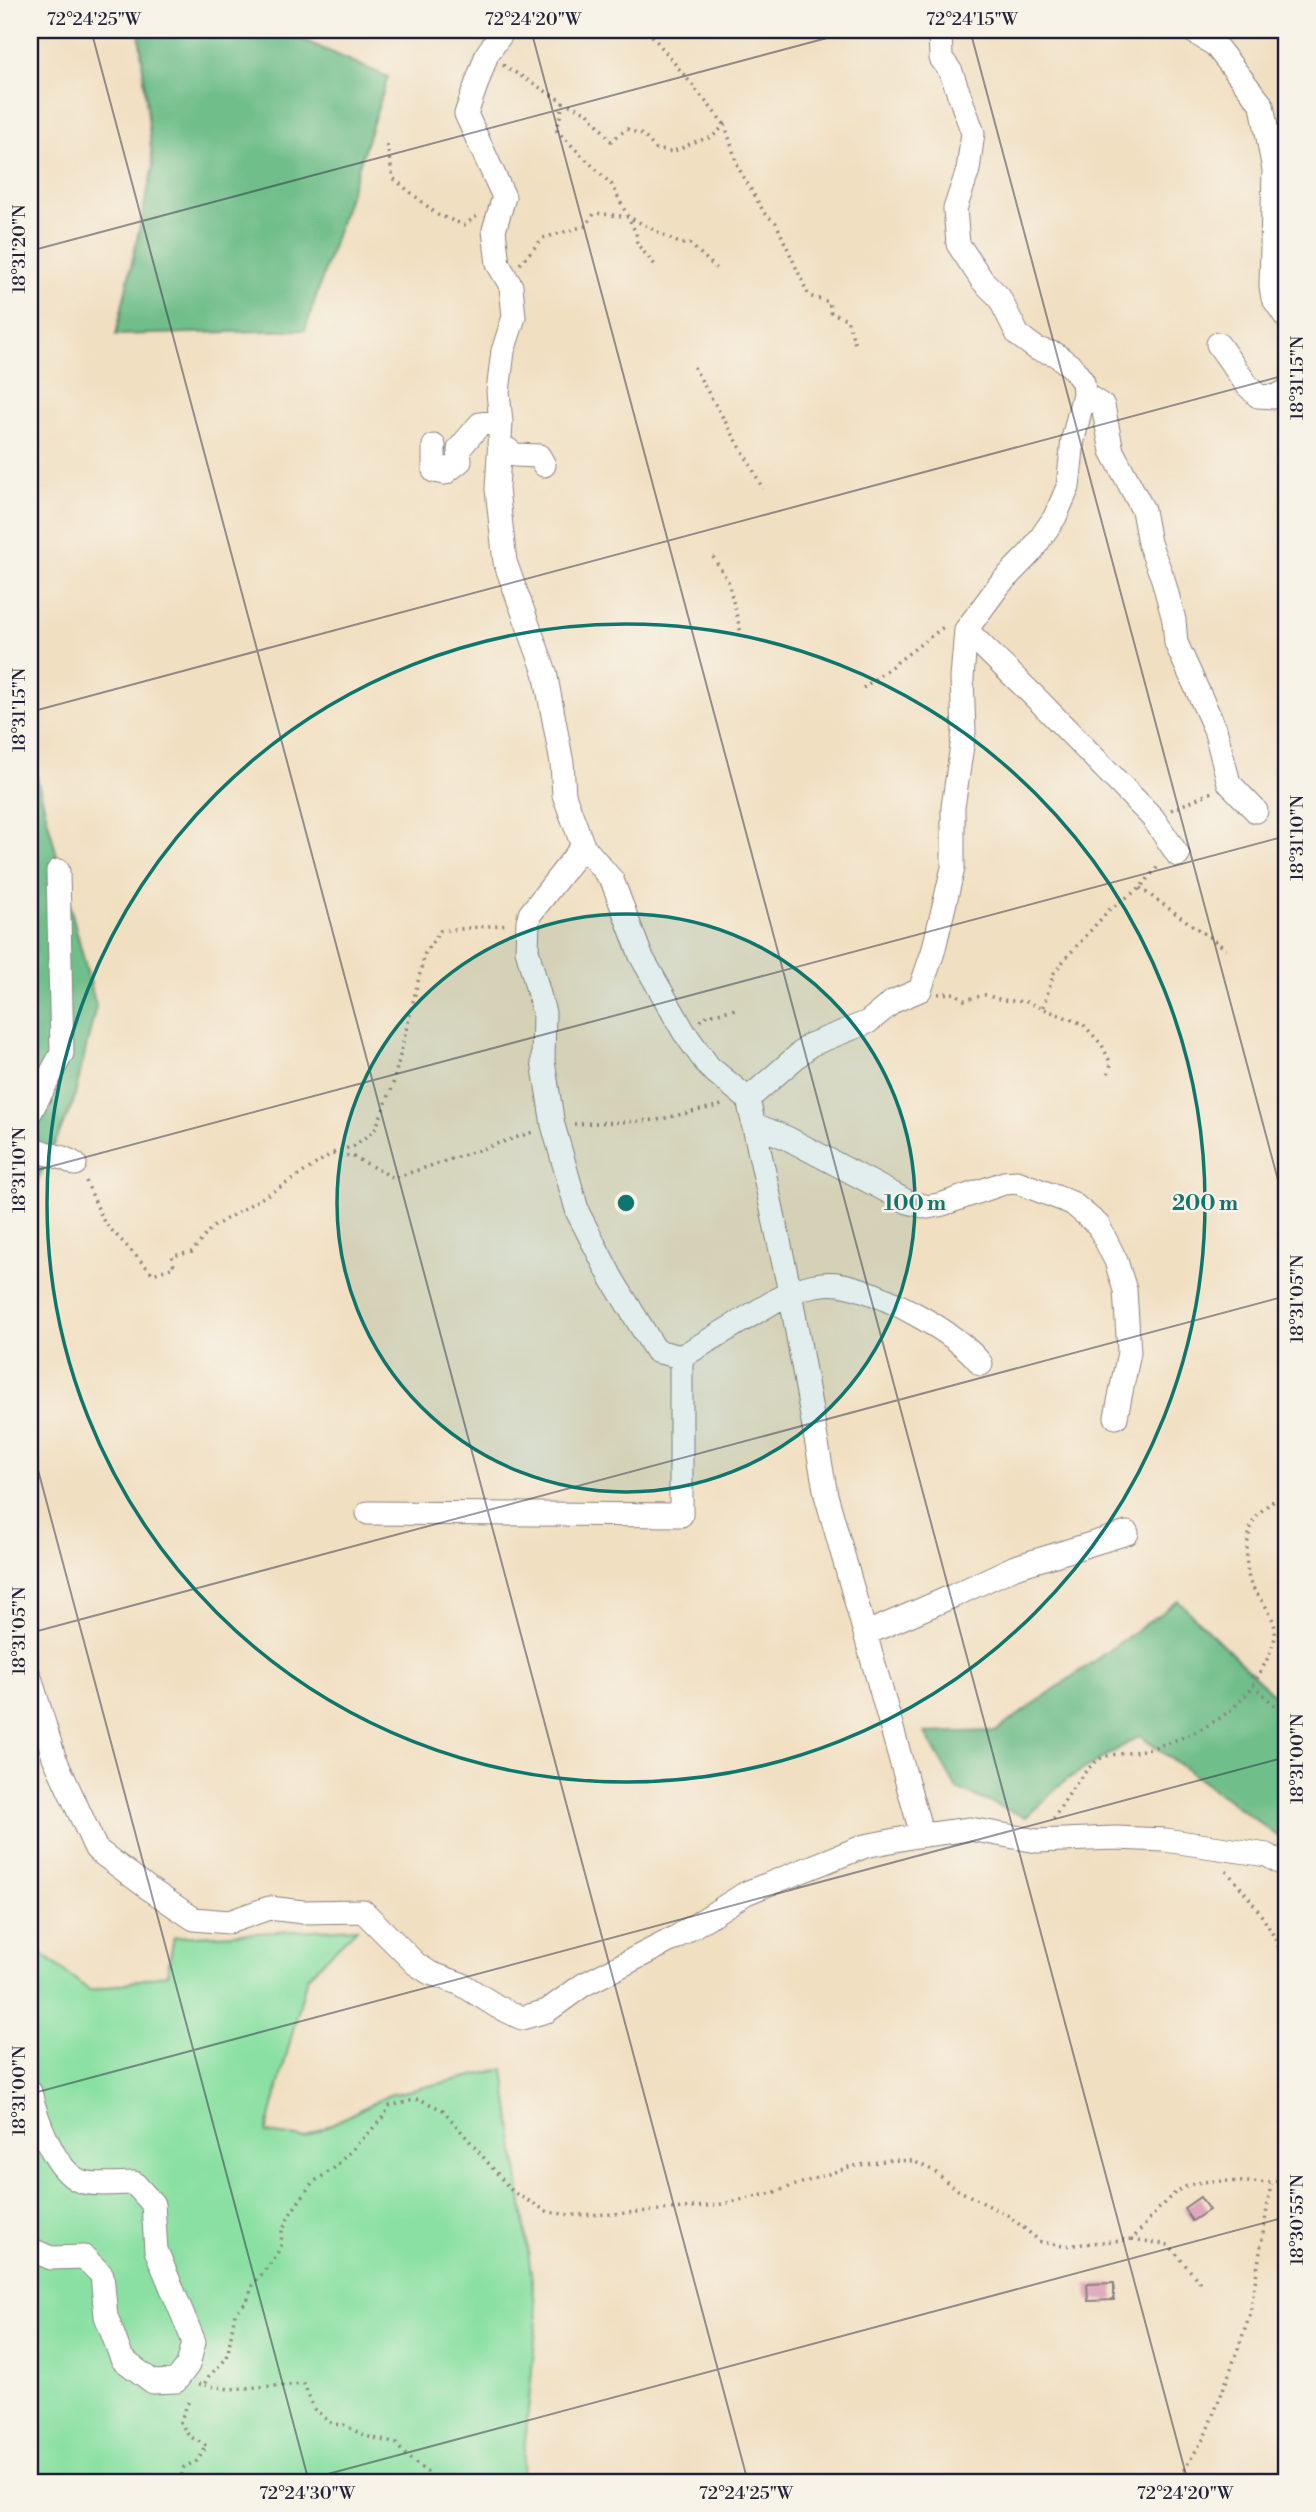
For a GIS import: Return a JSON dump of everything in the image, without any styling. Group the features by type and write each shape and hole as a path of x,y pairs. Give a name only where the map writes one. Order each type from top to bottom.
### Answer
{"street":[{"path":"504,30 487,54 466,114 504,197 494,230 498,264 511,286 514,317 503,351 498,392 500,432 497,489 505,562 545,672 562,763 564,795 583,846 611,880 641,956 684,1032 709,1067 748,1099 790,1292 826,1495 922,1836"},
{"path":"748,1099 810,1045 868,1021 894,1001 920,990 942,919 953,868 953,807 964,732 962,678 966,630 1000,584 1031,552 1055,517 1068,487 1073,439 1084,394 1083,382 1072,366 1055,354 1037,349 1018,335 999,297 982,280 958,244 955,209 968,170 973,133 951,72 941,58 940,30"},
{"path":"1191,30 1215,45 1262,105 1274,170 1271,286 1273,298 1286,317"},
{"path":"1218,344 1258,397 1275,397 1286,391"},
{"path":"1084,394 1103,406 1112,451 1143,510 1149,543 1163,579 1174,620 1175,643 1215,729 1229,783 1256,811"},
{"path":"434,446 434,471 445,473 460,461 459,449 480,424 500,432 515,455 539,456 544,465"},
{"path":"966,630 1048,709 1153,818 1178,855"},
{"path":"583,846 530,914 528,921 527,950 544,1013 543,1061 553,1125 578,1213 612,1279 656,1351 681,1357 790,1292 811,1286 837,1284 874,1295 945,1330 971,1350 981,1364"},
{"path":"30,1113 62,1053 58,870"},
{"path":"753,1124 788,1138 908,1202 928,1207 943,1205 1003,1183 1017,1182 1072,1203 1098,1225 1116,1261 1125,1290 1129,1352 1116,1417"},
{"path":"30,1146 41,1154 62,1155 75,1164"},
{"path":"368,1513 681,1515 681,1357"},
{"path":"865,1634 1015,1566 1126,1533"},
{"path":"30,1677 54,1757 96,1849 148,1888 194,1919 229,1922 269,1908 303,1912 363,1910 416,1964 430,1973 461,1984 522,2018 547,2011 583,1985 675,1938 746,1893 865,1846 970,1829 1037,1841 1115,1838 1201,1844 1211,1848 1267,1855 1286,1866"},
{"path":"30,2092 47,2142 64,2167 79,2181 135,2183 153,2204 156,2250 194,2342 188,2365 176,2382 153,2382 122,2359 106,2316 102,2275 84,2257 51,2258 30,2249"}],"path":[{"path":"650,30 725,125 738,167 765,214 776,223 809,296 829,302 831,313 847,319 856,348"},
{"path":"487,54 563,102 588,113 611,141 627,129 643,135 656,149 672,152 712,137 725,125"},
{"path":"563,102 556,131 612,185 636,233 637,244 656,266"},
{"path":"387,145 393,178 438,215 464,225 504,197"},
{"path":"511,286 520,265 543,238 585,226 595,214 629,217 681,244 690,244 716,268"},
{"path":"694,367 719,413 743,448 763,489"},
{"path":"713,557 728,581 741,633"},
{"path":"863,688 954,619 966,630"},
{"path":"1153,818 1229,783"},
{"path":"1043,1007 1054,973 1065,959 1109,910 1140,887 1162,862 1178,855"},
{"path":"1140,887 1226,949"},
{"path":"75,1164 82,1171 104,1222 153,1274 174,1266 172,1256 192,1252 211,1228 331,1154 354,1146 375,1130 392,1088 425,953 440,931 528,921"},
{"path":"921,985 934,994 955,993 964,1000 985,995 1026,1002 1069,1017 1089,1030 1102,1045 1111,1064 1107,1077"},
{"path":"684,1032 708,1016 736,1009"},
{"path":"331,1154 352,1156 394,1178 553,1125 657,1120 748,1099"},
{"path":"1037,1841 1085,1773 1100,1759 1140,1751 1205,1728 1221,1719 1253,1685 1273,1647 1275,1629 1269,1612 1248,1578 1246,1563 1252,1524 1261,1511 1286,1491"},
{"path":"1253,1685 1286,1716"},
{"path":"1201,1844 1252,1899 1282,1951 1286,1967"},
{"path":"204,2385 208,2376 226,2358 235,2313 247,2301 253,2285 276,2256 281,2245 282,2230 312,2183 333,2169 380,2121 390,2106 419,2099 443,2110 513,2192 548,2211 570,2215 615,2214 716,2204 772,2193 849,2167 890,2160 913,2161 934,2171 954,2188 1009,2216 1041,2242 1063,2246 1132,2239 1169,2245 1202,2284"},
{"path":"1132,2239 1178,2190 1203,2181 1271,2183 1286,2179"},
{"path":"1176,2482 1204,2438 1250,2314 1271,2183"},
{"path":"176,2382 229,2389 304,2384 314,2409 332,2424 344,2425 365,2437 397,2444 403,2454 432,2473 440,2482"},
{"path":"176,2382 189,2401 180,2422 189,2436 207,2446 197,2461 184,2467 180,2482"}],"green space":[{"path":"139,30 288,30 287,33 388,77 305,330 116,335 153,167"},
{"path":"36,775 96,1006 73,1103 30,1198 30,781"},
{"path":"1178,1601 1275,1696 1286,1696 1286,1842 1140,1736 1066,1780 1026,1817 957,1789 925,1733 996,1731"},
{"path":"357,1928 307,1977 266,2133 304,2138 389,2095 504,2069 537,2319 521,2482 30,2482 30,1945 90,1991 167,1974 174,1937"}],"building":[{"path":"1200,2197 1209,2210 1192,2221 1184,2208"},
{"path":"1114,2283 1114,2300 1088,2301 1087,2284"}],"waterway":[{"path":"1269,30 1286,46"}]}
